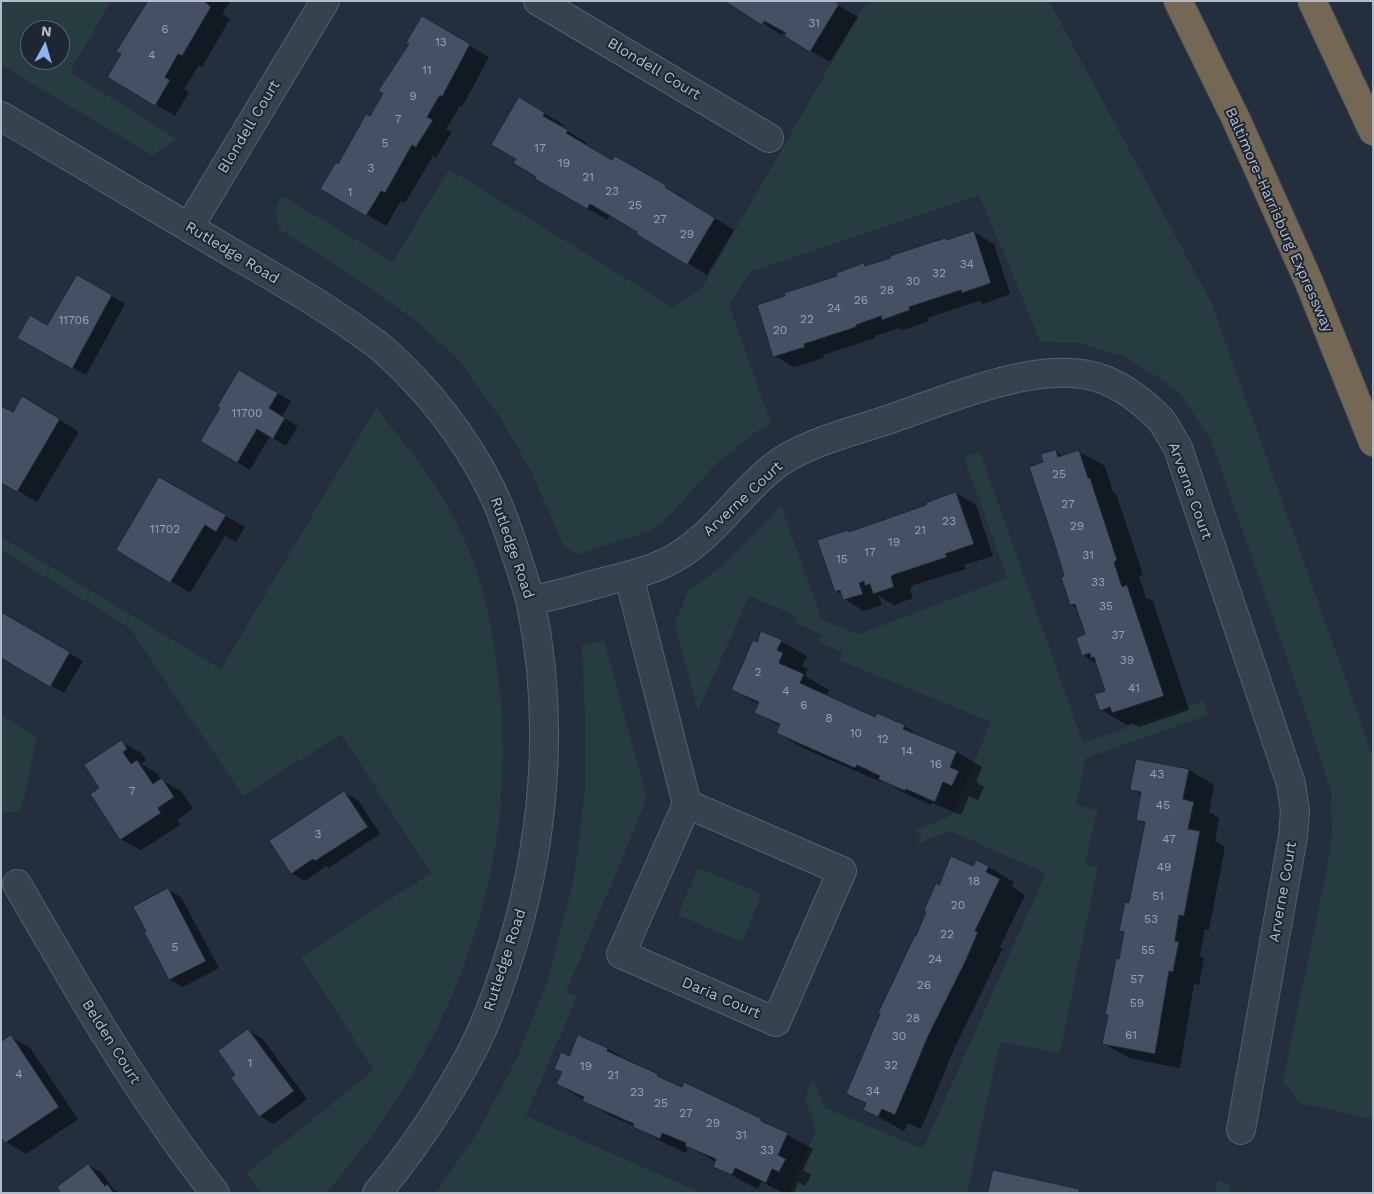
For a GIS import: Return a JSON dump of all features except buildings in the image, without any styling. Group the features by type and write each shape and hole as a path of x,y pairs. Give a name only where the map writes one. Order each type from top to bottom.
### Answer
{"highway":[{"name":"Baltimore-Harrisburg Expressway","path":"1178,1 1236,119 1305,273 1373,442"},
{"path":"1312,1 1373,131"}],"street":[{"name":"Blondell Court","path":"190,227 325,1"},
{"name":"Blondell Court","path":"538,1 769,138"},
{"name":"Rutledge Road","path":"1,116 324,307 383,349 428,395 464,441 491,488 510,537 531,601 540,655 544,763 540,819 533,858 517,933 498,989 474,1046 438,1110 399,1167 377,1193"},
{"name":"Arverne Court","path":"531,601 629,576 665,563 688,550 718,524 772,468 802,449 988,385 1036,374 1072,373 1104,380 1133,396 1161,420 1178,448 1292,784 1294,802 1293,836 1241,1130"},
{"path":"629,576 687,804"},
{"name":"Daria Court","path":"687,804 842,871 776,1022 621,954 687,804"},
{"name":"Belden Court","path":"17,884 88,1006 149,1103 215,1193"}],"green space":[{"path":"1,1 111,1 70,72 177,139 152,155 1,65"},
{"path":"867,1 1049,1 1211,302 1373,756 1373,1119 1299,1103 1283,1081 1328,863 1332,831 1331,792 1307,716 1211,440 1178,391 1123,356 1078,343 1041,342 979,195 750,272 729,305 771,423 754,433 715,465 669,516 650,531 578,554 564,547 530,469 501,419 458,359 414,319 279,229 275,208 282,196 393,262 449,169 672,307 702,288"},
{"path":"376,408 414,455 437,488 457,523 478,575 491,629 499,684 503,754 498,823 486,891 467,956 441,1020 409,1081 370,1138 326,1193 261,1193 246,1173 374,1070 301,957 431,873 341,734 243,796 130,628 1,550 1,537 221,669"},
{"path":"980,452 1083,743 1203,701 1208,715 1086,758 1076,805 1097,810 1085,865 1098,867 1060,1053 1000,1042 967,1193 789,1193 816,1130 805,1098 813,1079 825,1108 923,1149 1046,873 950,831 917,844 921,835 914,831 952,815 991,722 839,660 843,652 819,643 822,635 794,622 797,616 749,596 698,711 675,624 690,589 718,569 781,506 822,620 859,634 1007,578 964,457"},
{"path":"604,640 647,799 566,992 577,996 526,1116 702,1193 436,1193 479,1130 518,1056 548,979 574,879 585,791 585,713 582,645"},
{"path":"1,715 37,737 21,811 1,813"},
{"path":"698,868 762,894 742,942 678,915"},
{"path":"1217,1181 1231,1184 1229,1193 1215,1193"}]}
